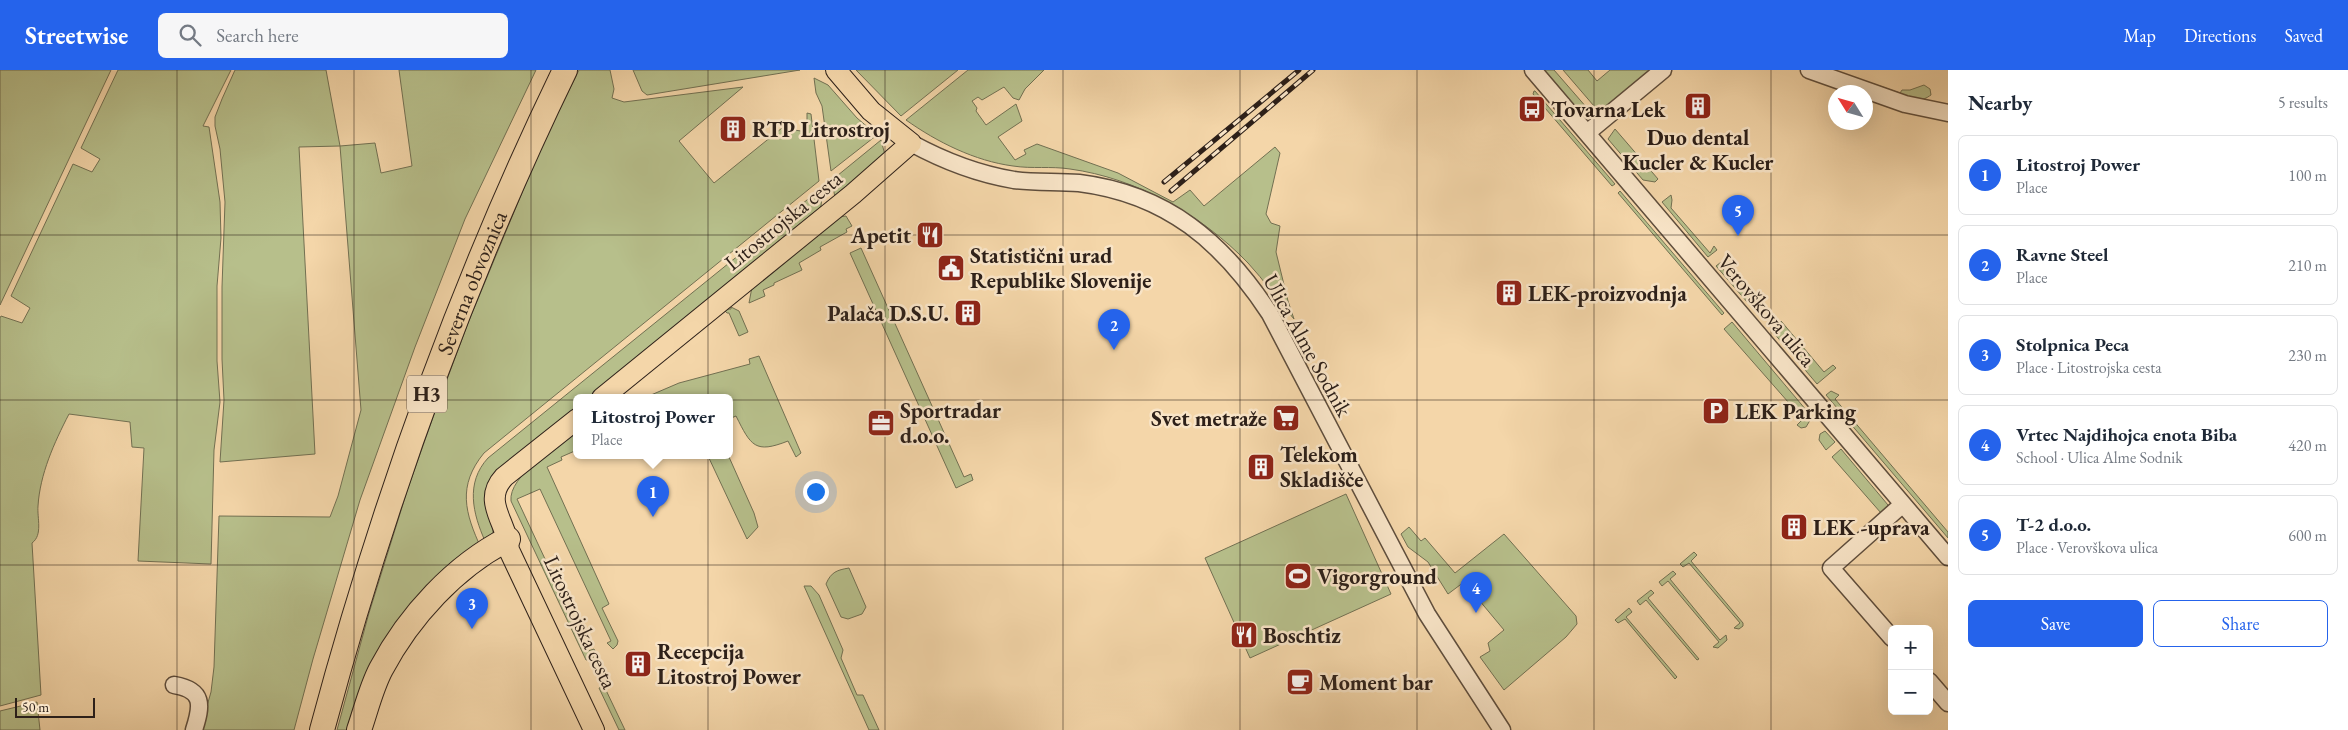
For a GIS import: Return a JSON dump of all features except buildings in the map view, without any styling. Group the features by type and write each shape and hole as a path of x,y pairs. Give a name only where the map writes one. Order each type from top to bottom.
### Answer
{"highway":[{"name":"Severna obvoznica","path":"306,730 353,563 408,400 470,240 547,70"},
{"name":"Severna obvoznica","path":"322,730 369,564 424,401 494,227 565,70"},
{"path":"359,730 381,670 392,650 421,611 457,574 483,553 508,539"}],"main road":[{"path":"836,70 871,111 911,143"},
{"name":"Litostrojska cesta","path":"607,394 846,200 911,143"},
{"name":"Litostrojska cesta","path":"573,422 507,474 497,486 494,505 508,539 518,546 540,604 594,730"},
{"name":"Litostrojska cesta","path":"540,604 605,730"}],"street":[{"name":"Verovškova ulica","path":"1533,70 1948,557"},
{"path":"1587,133 1663,70"},
{"path":"1809,70 1905,104 1948,113"},
{"name":"Ulica Alme Sodnik","path":"911,143 950,162 994,176 1016,180 1078,183 1121,192 1170,213 1220,249 1240,271 1270,314 1427,614 1502,730"},
{"path":"1888,633 1830,568 1903,504"},
{"path":"174,685 185,687 198,698 201,708 194,730"},
{"path":"1933,686 1948,703"}],"green space":[{"path":"0,70 111,70 0,305"},
{"path":"118,70 231,70 203,126 209,127 220,202 221,238 217,286 217,361 220,402 214,450 211,564 138,561 144,448 132,447 130,422 69,414 53,447 45,470 39,494 38,531 32,543 41,695 0,706 0,318 1,316 22,323 30,308 11,296 73,164 92,172 100,159 81,148"},
{"path":"235,70 326,70 340,146 299,147 315,454 220,462 224,400 222,287 225,202 215,117"},
{"path":"399,70 536,70 465,219 415,347 360,500 294,730 200,730 211,692 214,667 219,516 330,517 338,496 361,410 340,146 375,143 381,173 412,166"},
{"path":"579,70 610,70 614,89 612,98 624,102 743,87 679,141 714,183 782,128 807,132 807,113 811,114 819,181 484,453 475,465 470,477 466,500 471,523 481,548 436,588 353,730 337,730 369,613 408,488 436,409 468,323 543,142"},
{"path":"633,70 800,70 647,95 642,91"},
{"path":"856,70 958,70 901,116"},
{"path":"968,70 1044,70 1025,89 1019,100 1013,98 1004,87 982,100 978,97 972,101 977,108 976,111 986,125 1016,104 1022,121 998,137 1015,160 1026,154 1024,150 1037,144 1118,173 1173,202 1190,190 1204,206 1275,147 1280,153 1266,214 1271,223 1280,226 1276,252 1294,319 1248,263 1230,246 1210,229 1166,201 1143,190 1095,174 1063,168 1013,166 985,160 943,143 906,120"},
{"path":"1541,70 1554,70 1594,116 1590,118 1580,115"},
{"path":"1563,70 1588,70 1597,81 1610,70 1653,70 1600,113"},
{"path":"1833,70 1900,93 1902,90 1910,90 1924,85 1930,89 1931,95 1922,99 1915,98 1873,85"},
{"path":"814,78 828,85 857,118 877,135 831,171 822,106 816,93"},
{"path":"1534,91 1615,184 1612,186 1533,94"},
{"path":"1615,129 1658,179 1655,182 1643,180 1608,139"},
{"path":"881,140 885,155 835,198 832,180"},
{"path":"823,187 821,206 803,224 594,394 573,394 573,411 492,477 487,487 485,501 493,534 485,541 477,520 473,499 476,478 488,458"},
{"path":"1620,191 1724,313 1722,315 1618,193"},
{"path":"1671,195 1671,208 1710,253 1714,246 1717,250 1708,257 1662,202"},
{"path":"846,216 852,226 846,229 847,232 820,247 821,250 799,263 802,270 774,283 774,285 763,290 765,296 749,303 752,287 839,217"},
{"path":"861,248 964,477 971,474 973,480 956,488 850,253"},
{"path":"1725,259 1723,269 1742,290 1744,282 1750,302 1748,303 1716,266"},
{"path":"731,307 739,311 748,332 739,336 729,313 723,309 731,309"},
{"path":"1781,321 1824,372 1833,365 1836,368 1817,384 1773,332"},
{"path":"1732,322 1812,417 1806,427 1801,428 1797,425 1803,419 1724,329"},
{"path":"759,356 801,453 796,457 788,441 768,447 761,447 750,441 736,416 733,417 733,394 653,394 679,383 750,364 749,359"},
{"path":"1831,391 1839,395 1835,399 1948,532 1948,538 1826,395"},
{"path":"1825,431 1835,442 1826,450 1819,440 1820,434"},
{"path":"573,432 573,452 561,457 562,460 547,467 609,604 602,608 618,641 613,649 607,643 611,641 540,489 517,499 588,651 594,649 596,653 592,659 586,660 511,501 512,491 518,481 547,452"},
{"path":"1841,449 1888,505 1881,513 1832,457"},
{"path":"709,459 730,459 754,513 758,527 747,539"},
{"name":"Vigorground","path":"1346,494 1391,594 1250,658 1205,558"},
{"path":"1409,527 1421,541 1425,538 1455,573 1504,534 1576,616 1577,624 1566,637 1504,690 1480,657 1490,651 1488,643 1504,630 1464,582 1448,594 1428,562 1408,547 1401,534"},
{"path":"1694,552 1697,555 1691,561 1743,623 1743,626 1739,629 1734,628 1740,623 1689,563 1683,567 1680,564"},
{"path":"849,568 866,607 862,614 848,619 841,617 826,584 835,572"},
{"path":"1673,571 1676,574 1670,579 1715,634 1720,640 1726,635 1727,640 1718,648 1713,647 1719,642 1668,581 1662,586 1659,582"},
{"path":"804,586 811,586 819,595 843,650 841,658 857,695 863,695 879,730 869,730"},
{"path":"1651,590 1654,593 1648,598 1699,659 1697,660 1646,600 1640,605 1637,601"},
{"path":"1629,608 1632,612 1626,617 1677,677 1675,679 1625,619 1618,623 1615,620"},
{"path":"604,686 625,730 619,730 599,688"},
{"path":"37,702 40,730 0,730 0,711"}],"railway":[{"path":"1164,182 1299,70"},
{"path":"1171,191 1313,70"}],"place":[{"name":"Duo dental Kucler & Kucler","path":"1698,106"},
{"name":"Tovarna Lek","path":"1532,109"},
{"name":"RTP Litrostroj","path":"733,129"},
{"name":"Apetit","path":"930,235"},
{"name":"T-2 d.o.o.","path":"1738,236"},
{"name":"Statistični urad Republike Slovenije","path":"951,268"},
{"name":"LEK-proizvodnja","path":"1509,293"},
{"name":"Palača D.S.U.","path":"968,313"},
{"name":"Ravne Steel","path":"1114,350"},
{"name":"LEK Parking","path":"1716,411"},
{"name":"Svet metraže","path":"1286,418"},
{"name":"Sportradar d.o.o.","path":"881,423"},
{"name":"Telekom Skladišče","path":"1261,467"},
{"name":"Litostroj Power","path":"653,517"},
{"name":"LEK -uprava","path":"1794,527"},
{"name":"Vigorground","path":"1298,576"},
{"name":"Vrtec Najdihojca enota Biba","path":"1476,613"},
{"name":"Stolpnica Peca","path":"472,629"},
{"name":"Boschtiz","path":"1244,635"},
{"name":"Recepcija Litostroj Power","path":"638,664"},
{"name":"Moment bar","path":"1300,682"}]}
